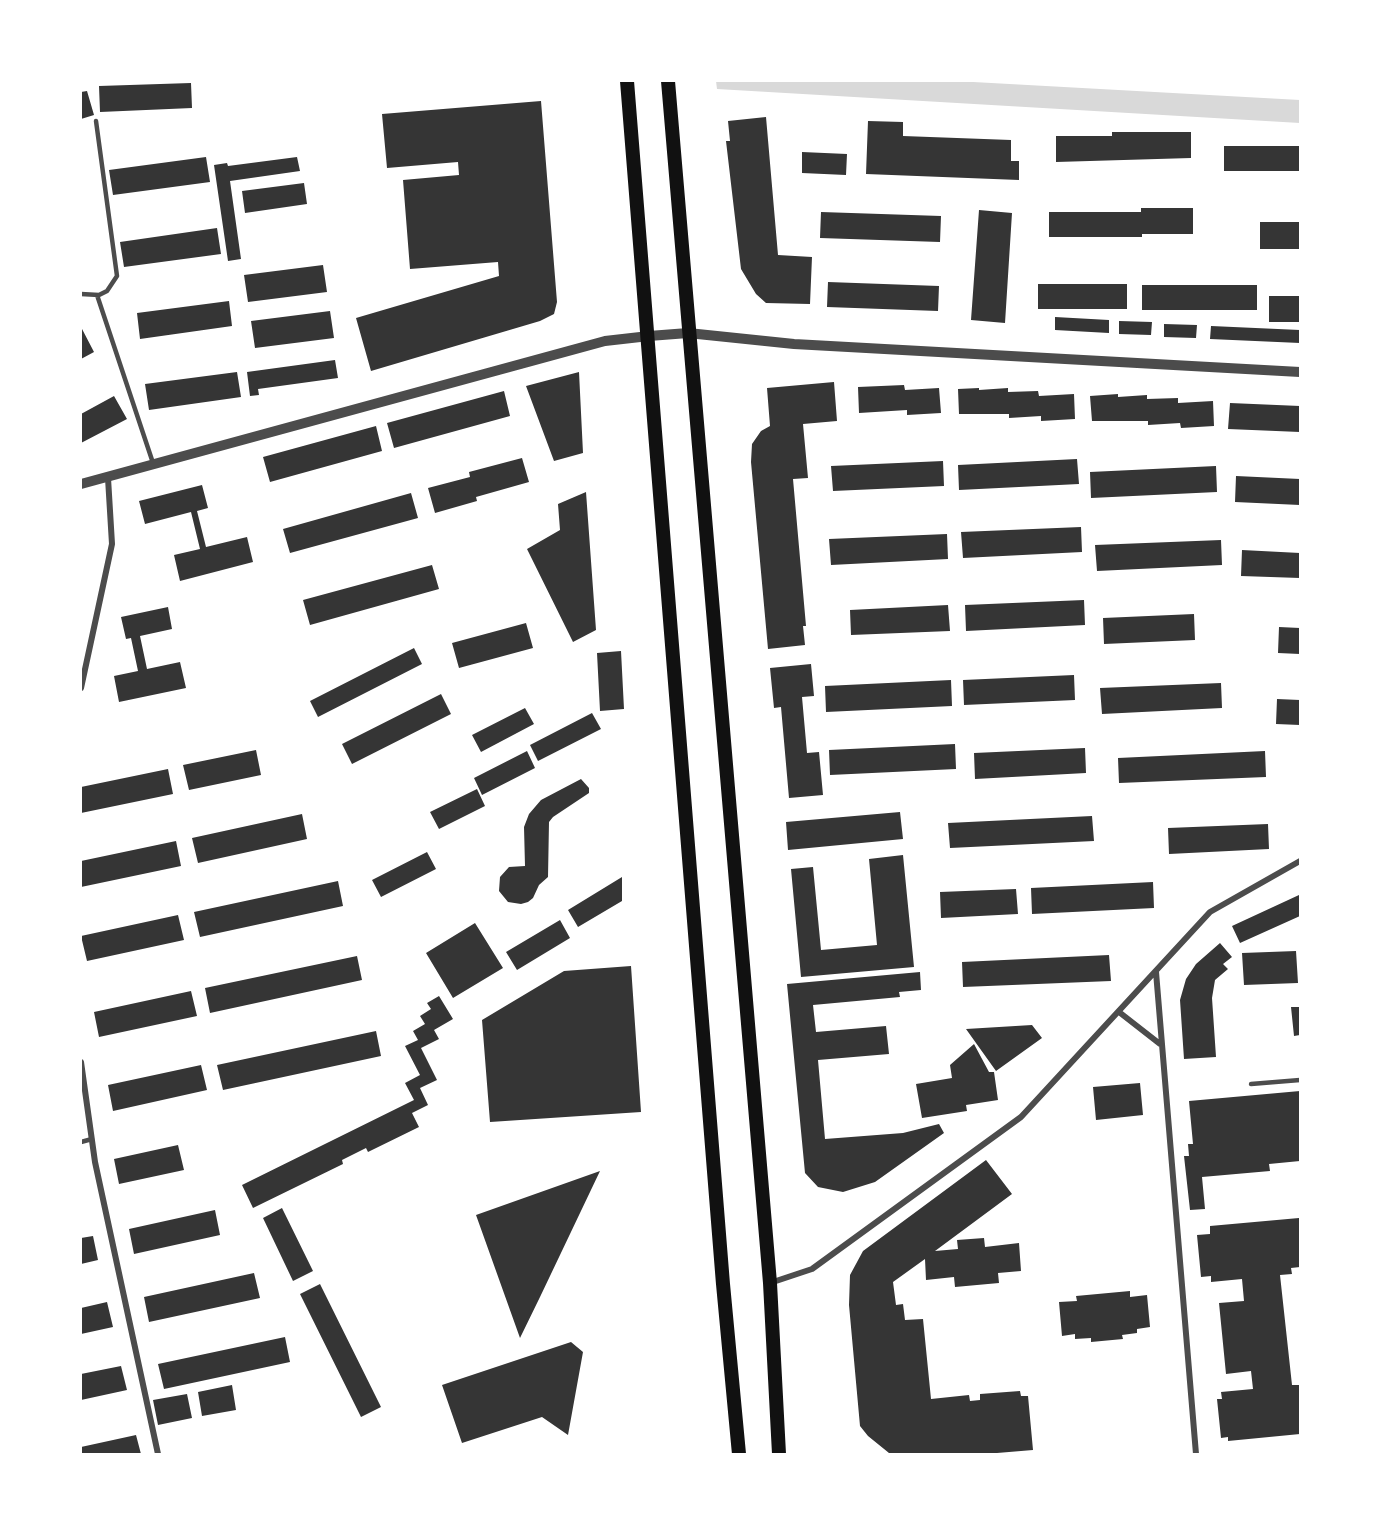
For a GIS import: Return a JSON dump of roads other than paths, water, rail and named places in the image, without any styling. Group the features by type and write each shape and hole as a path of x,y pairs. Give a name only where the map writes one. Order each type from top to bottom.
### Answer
{"main road":[{"path":"627,81 723,1284 740,1454"},
{"path":"668,81 770,1283 779,1454"}],"street":[{"path":"81,484 154,466 605,341 649,336 688,333 806,345 1300,372"},
{"path":"81,688 112,544 108,478"},
{"path":"770,1283 812,1269 1021,1117 1210,912 1300,861"},
{"path":"1156,972 1160,1044 1196,1454"},
{"path":"1119,1012 1160,1044"},
{"path":"81,1062 92,1139 159,1454"}],"lane":[{"path":"81,294 97,295 107,291 117,276 96,121"},
{"path":"97,295 154,466"},
{"path":"1251,1084 1300,1080"},
{"path":"81,1142 92,1139"}]}
